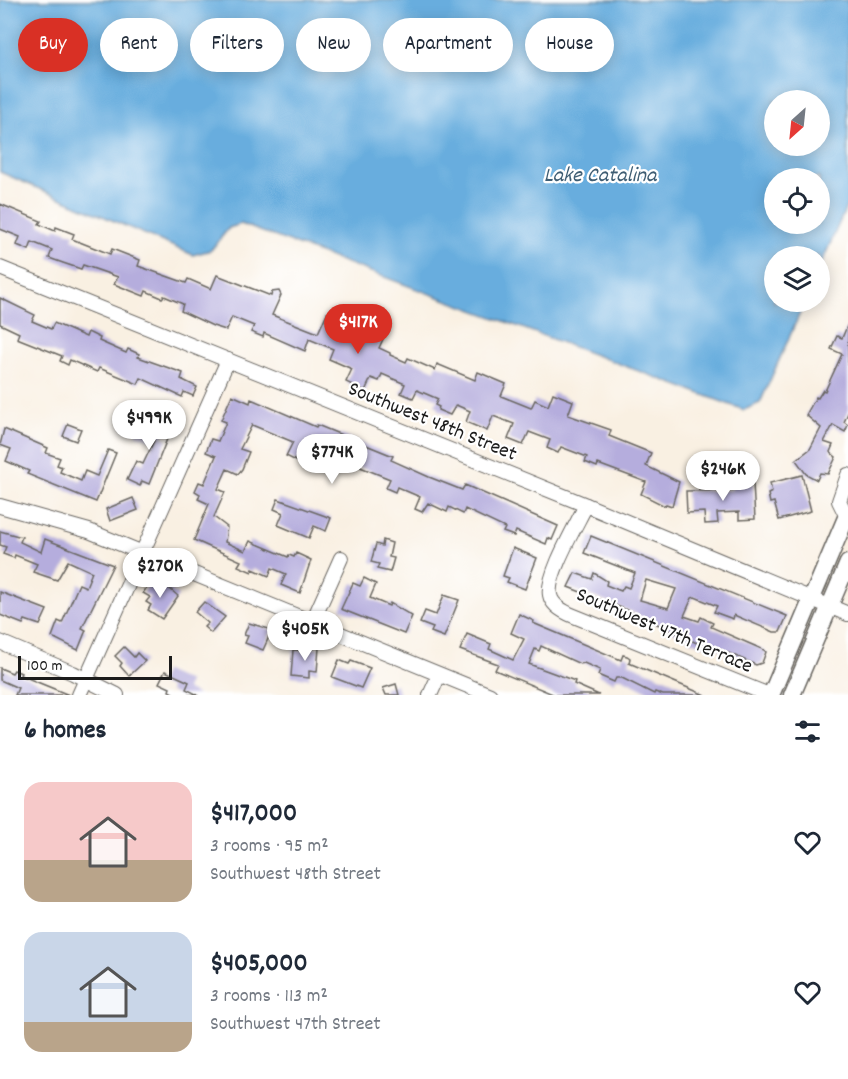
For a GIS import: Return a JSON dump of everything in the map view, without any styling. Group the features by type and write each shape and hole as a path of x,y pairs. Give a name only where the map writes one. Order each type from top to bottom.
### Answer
{"main road":[{"path":"770,695 847,515"},
{"path":"792,695 848,563"}],"street":[{"name":"Southwest 48th Street","path":"0,268 586,505 848,614"},
{"path":"79,695 228,360"},
{"path":"847,515 839,501 848,475"},
{"name":"Southwest 47th Terrace","path":"586,505 555,573 550,595 556,605 568,613 770,695"},
{"path":"0,506 70,524 490,695"},
{"path":"312,623 341,558"},
{"path":"0,642 117,695"},
{"path":"430,695 439,675"}],"water":[{"name":"Lake Catalina","path":"0,0 848,0 848,203 829,246 764,246 764,312 801,312 760,403 744,410 241,224 229,228 211,250 193,255 0,172"}],"building":[{"path":"0,204 41,221 39,224 55,231 56,227 74,234 72,239 110,254 112,249 140,260 138,266 186,283 188,279 211,289 217,275 271,296 272,292 279,291 281,295 272,315 318,333 327,313 384,337 379,348 390,355 406,362 408,358 435,370 437,364 475,380 478,372 506,384 501,396 531,408 535,400 548,406 553,393 573,401 568,415 611,430 609,436 651,453 646,466 679,482 672,506 666,504 665,506 641,494 646,482 598,464 597,467 585,462 587,457 561,447 558,453 547,448 550,440 529,432 523,445 508,439 514,424 493,416 487,431 466,422 470,411 456,405 450,415 438,410 439,407 435,405 438,399 417,390 413,398 401,393 405,384 382,374 379,381 371,378 365,391 346,382 352,369 329,359 333,349 309,339 305,351 264,333 263,337 251,332 254,326 232,317 226,330 213,326 181,311 183,304 164,296 162,298 146,291 144,296 114,284 118,277 83,265 81,269 49,258 52,250 32,242 29,250 17,245 20,237 0,229"},
{"path":"0,298 35,315 32,321 51,329 54,323 86,337 88,332 100,338 99,341 126,353 128,349 139,354 138,357 183,373 181,379 197,387 193,396 184,392 182,397 141,378 138,384 99,368 97,372 70,360 68,365 60,361 62,356 17,338 19,333 0,324"},
{"path":"848,324 848,413 844,422 848,425 845,432 833,425 824,442 833,445 830,452 836,457 828,474 820,473 817,480 806,474 796,460 810,449 821,428 806,415 816,397 818,398 823,390 825,391 842,354 831,349 837,336 842,338"},
{"path":"232,395 250,403 251,399 316,427 317,425 393,456 391,460 429,477 462,490 465,485 558,526 552,540 548,538 546,544 516,531 514,536 503,532 505,528 465,509 463,514 449,507 447,512 428,503 422,512 415,509 420,497 397,487 395,492 386,488 390,479 333,456 331,461 303,451 298,462 286,456 293,442 252,425 240,449 249,452 242,469 238,474 227,469 218,489 225,492 214,517 227,527 225,542 245,551 250,541 288,557 289,555 294,557 296,553 311,560 300,593 281,585 286,574 272,568 269,576 253,569 252,572 238,566 241,561 194,540 209,504 198,499 200,494 195,491 199,482 204,484 216,456 206,452 211,439 218,441 226,422 221,420"},
{"path":"146,416 168,425 163,437 167,439 149,484 142,481 140,486 127,480 136,461 143,464 154,441 136,434"},
{"path":"68,424 81,429 76,441 63,436"},
{"path":"4,429 48,448 46,453 60,458 57,465 62,467 60,472 81,481 85,471 97,476 108,450 116,453 96,502 27,474 29,471 6,461 11,449 0,445"},
{"path":"802,475 811,511 779,520 774,502 770,503 768,494 772,492 770,483"},
{"path":"753,483 755,519 739,520 739,512 717,513 718,523 705,524 704,512 687,513 686,491 732,490 731,484"},
{"path":"133,498 138,510 110,521 106,509"},
{"path":"278,499 331,518 326,531 314,526 309,538 278,525 283,513 274,509"},
{"path":"0,531 22,537 20,542 41,552 45,539 113,565 82,628 86,630 78,650 52,637 58,621 62,623 79,584 86,587 92,572 68,561 57,580 33,572 37,564 15,555 14,558 3,554 6,547 0,545"},
{"path":"591,536 787,616 780,632 774,632 734,615 733,619 714,612 717,606 695,597 692,598 684,616 699,621 701,617 713,623 711,627 764,650 766,652 762,663 756,665 705,643 703,646 632,612 568,587 575,573 592,579 594,573 607,581 606,585 621,591 624,586 629,588 635,573 584,553","holes":["646,580 676,589 668,608 640,600"]},
{"path":"383,540 392,543 389,557 394,558 390,572 377,569 379,564 371,562 376,544 382,546"},
{"path":"513,548 537,558 525,589 507,582 509,578 503,576"},
{"path":"364,578 376,584 370,598 389,606 390,603 412,616 404,634 341,609 353,583 360,586"},
{"path":"151,581 159,587 162,582 178,596 162,619 148,610 151,605 146,602 150,597 143,593"},
{"path":"0,592 47,610 40,625 25,620 23,624 0,615"},
{"path":"444,595 459,600 444,637 431,632 433,628 420,623 425,611 436,615"},
{"path":"204,602 225,617 211,633 204,627 208,623 195,612"},
{"path":"519,614 534,621 533,623 621,660 623,655 627,656 630,658 629,663 705,695 663,695 655,692 654,694 622,678 616,678 614,682 598,675 600,670 584,663 580,664 541,646 539,651 535,649 529,664 575,681 574,684 599,695 555,695 495,670 498,664 460,650 467,634 491,644 489,649 513,660 524,639 511,633"},
{"path":"249,623 272,630 263,650 245,643 248,636 244,635"},
{"path":"124,647 134,657 137,653 145,661 129,676 115,656"},
{"path":"304,647 319,648 317,672 309,671 309,678 291,676 293,650 303,650"},
{"path":"339,660 349,664 351,661 370,668 361,688 332,677"},
{"path":"0,668 12,673 14,670 21,673 20,675 69,695 15,695 18,688 0,680"},
{"path":"165,671 189,682 186,689 198,695 176,695 169,691 170,688 159,683"},
{"path":"396,684 399,695 386,695 383,688"}]}
